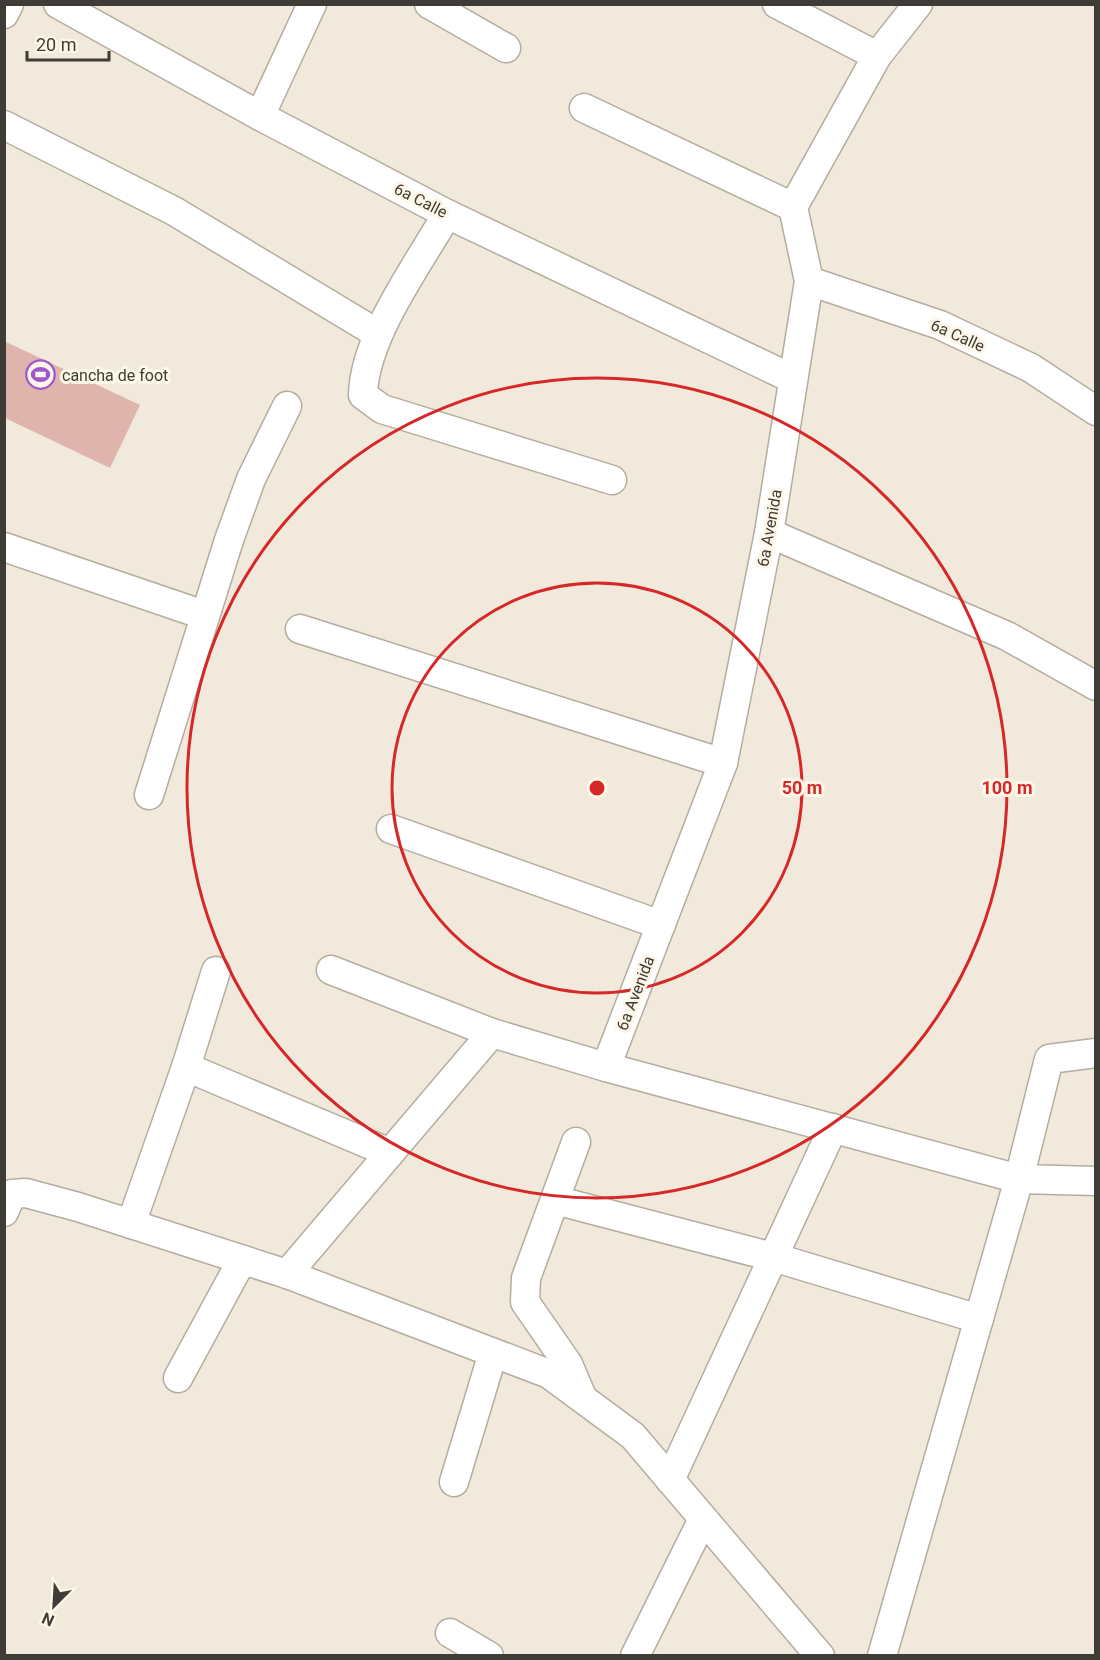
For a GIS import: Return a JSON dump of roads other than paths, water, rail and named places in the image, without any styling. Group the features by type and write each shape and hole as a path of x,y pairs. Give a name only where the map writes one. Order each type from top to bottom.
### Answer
{"street":[{"path":"4,14 9,4"},
{"name":"6a Calle","path":"58,4 260,116 447,214 793,379"},
{"path":"260,116 312,4"},
{"path":"429,4 506,48"},
{"path":"777,4 877,56"},
{"path":"584,108 793,207 877,56 918,4"},
{"path":"4,125 174,212 378,334"},
{"name":"6a Avenida","path":"606,1067 723,763 769,533 809,280 793,207"},
{"path":"447,214 378,334 363,374 363,395 382,409 612,480"},
{"name":"6a Calle","path":"809,280 940,325 1031,368 1095,411"},
{"path":"149,795 204,615 250,479 286,406"},
{"path":"769,533 1007,636 1095,686"},
{"path":"4,547 204,615"},
{"path":"300,629 723,763"},
{"path":"391,829 662,925"},
{"path":"331,970 492,1033 606,1067 1019,1179 1095,1181"},
{"path":"131,1224 186,1068 216,971"},
{"path":"287,1274 492,1033"},
{"path":"882,1656 1019,1179 1049,1059 1095,1053"},
{"path":"186,1068 390,1153"},
{"path":"670,1480 833,1128"},
{"path":"576,1142 526,1278 525,1302 568,1364 584,1401"},
{"path":"4,1212 12,1194 26,1193 131,1224 287,1274 549,1374 633,1436 820,1656"},
{"path":"555,1200 773,1257 979,1319"},
{"path":"178,1378 242,1260"},
{"path":"454,1482 493,1353"},
{"path":"635,1656 703,1518"},
{"path":"450,1633 489,1656"}],"place":[{"name":"cancha de foot","path":"41,375"}]}
